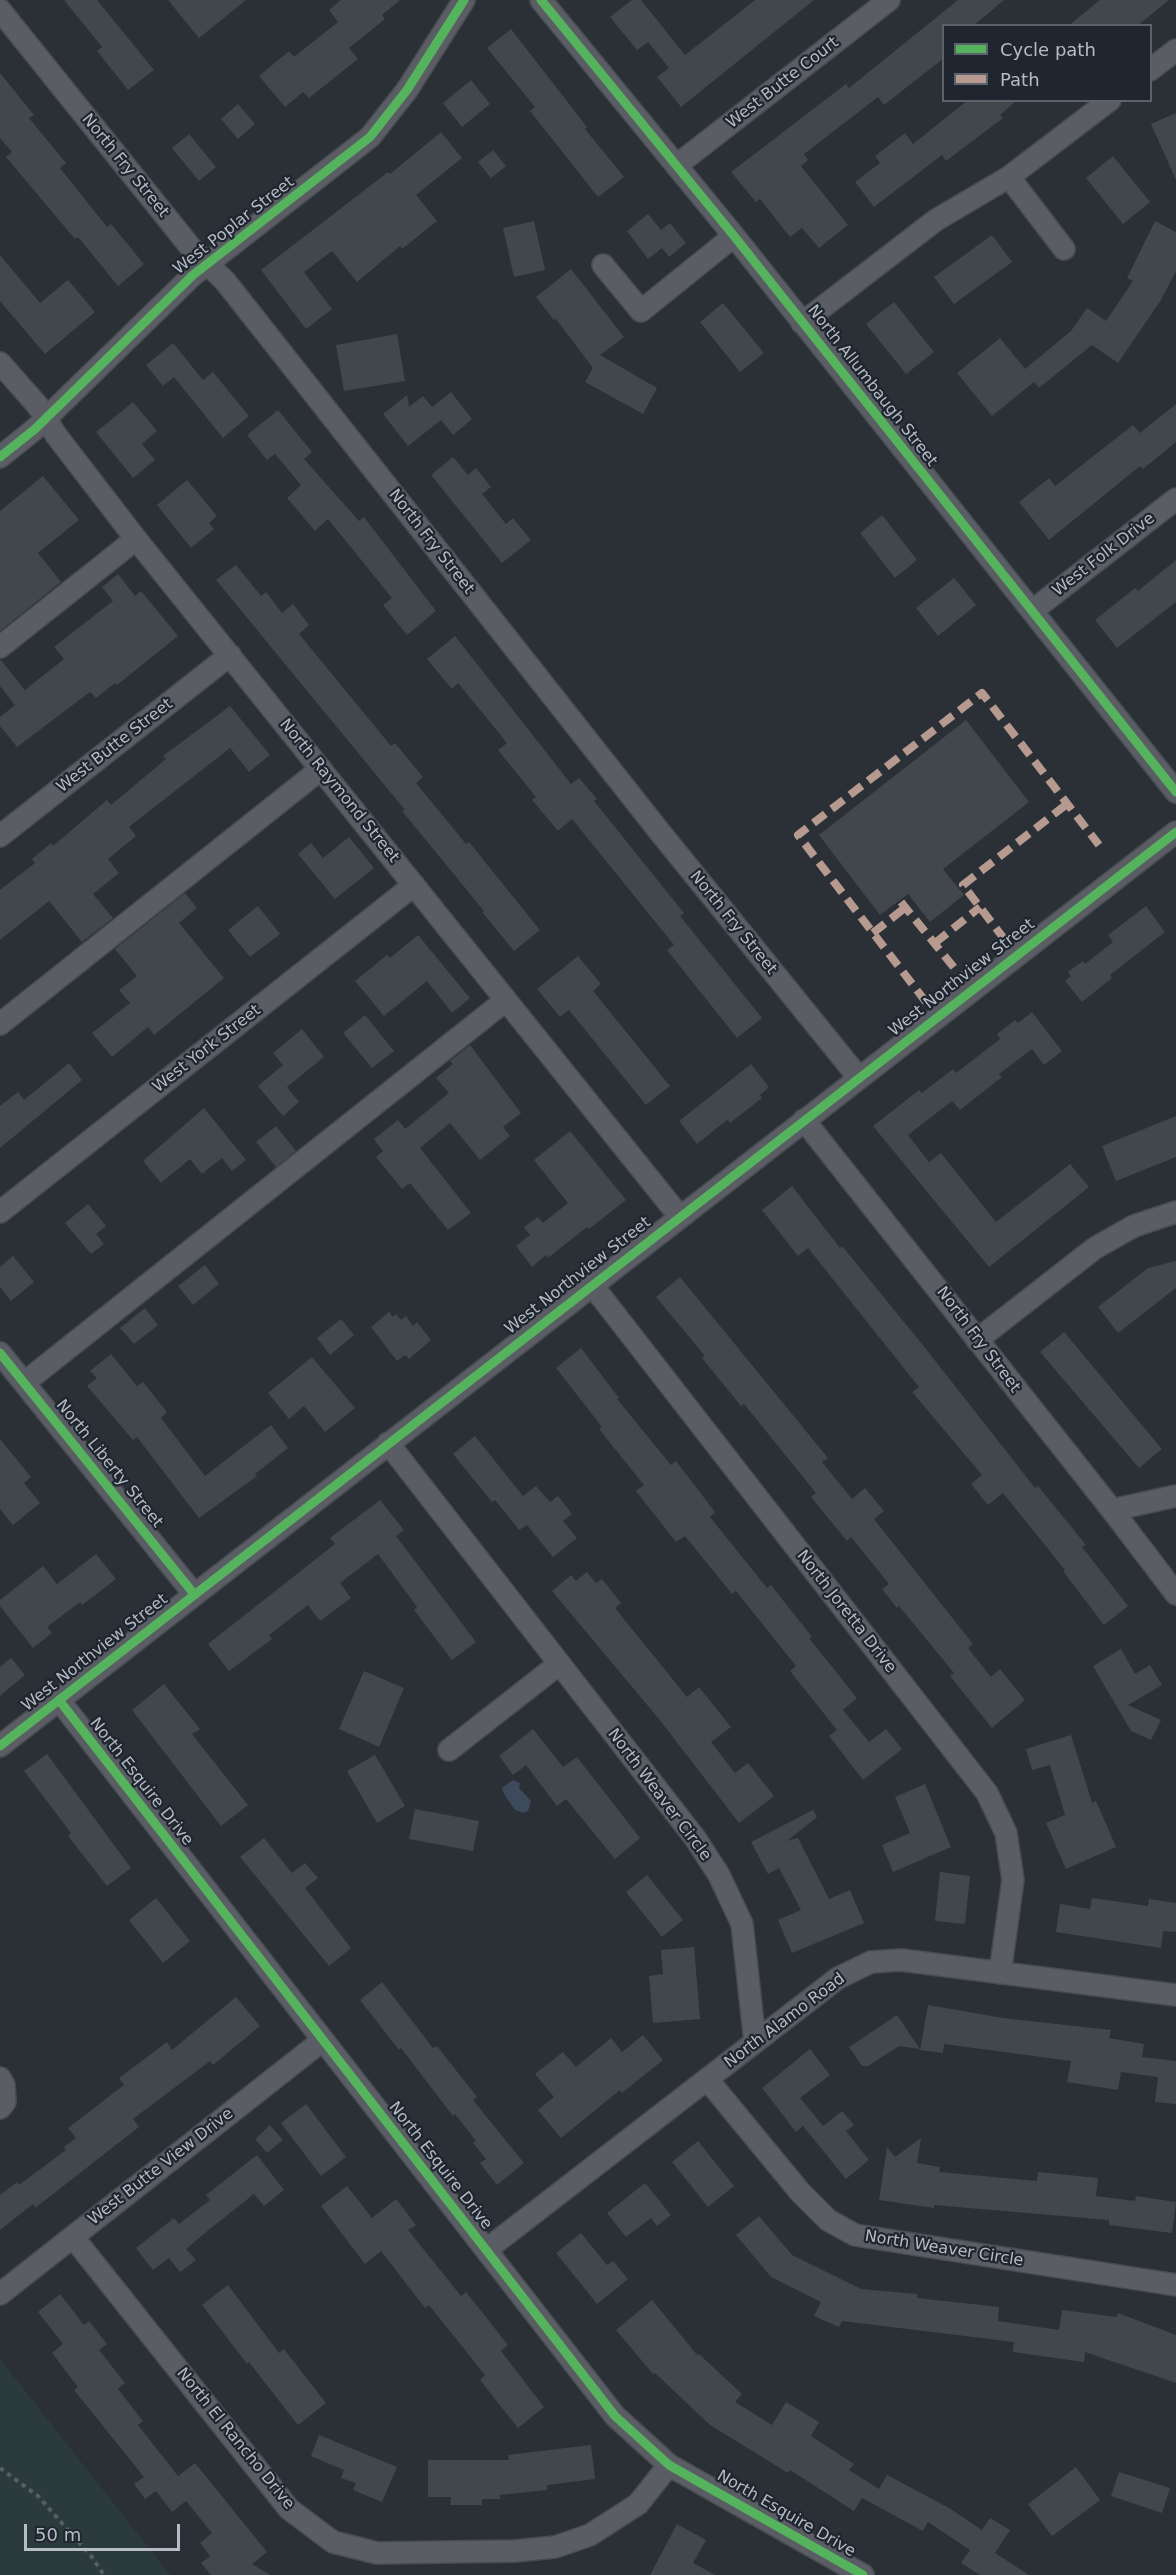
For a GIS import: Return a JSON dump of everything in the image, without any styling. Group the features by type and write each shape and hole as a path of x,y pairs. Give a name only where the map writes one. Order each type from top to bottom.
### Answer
{"street":[{"name":"West Poplar Street","path":"0,457 46,418 207,264 370,137 407,90 464,0"},
{"name":"North Allumbaugh Street","path":"541,0 734,236 1176,792"},
{"name":"West Butte Court","path":"677,165 890,0"},
{"name":"North Fry Street","path":"0,10 192,249 225,281 659,831 859,1078"},
{"path":"1152,68 1176,50"},
{"path":"802,323 936,220 1009,177 1107,102"},
{"path":"1009,177 1065,249"},
{"path":"603,266 641,311 734,236"},
{"name":"North Raymond Street","path":"0,363 38,405 56,435 136,538 680,1217"},
{"name":"West Folk Drive","path":"1032,611 1176,500"},
{"path":"0,647 136,538"},
{"name":"West Butte Street","path":"0,836 230,655"},
{"path":"0,1023 321,769"},
{"name":"West Northview Street","path":"0,1746 1176,832"},
{"name":"West York Street","path":"0,1212 414,885"},
{"path":"24,1383 506,1000"},
{"name":"North Fry Street","path":"804,1120 955,1308 977,1340 1176,1594"},
{"path":"977,1340 1095,1248 1134,1226 1176,1212"},
{"name":"North Joretta Drive","path":"591,1285 987,1793 1006,1833 1013,1880 1000,1973"},
{"name":"North Liberty Street","path":"0,1353 194,1594"},
{"name":"North Weaver Circle","path":"388,1443 695,1838 719,1875 742,1924 755,2042"},
{"path":"1112,1510 1176,1496"},
{"path":"449,1750 559,1664"},
{"name":"North Esquire Drive","path":"59,1700 615,2416 669,2465 863,2575"},
{"name":"North Alamo Road","path":"486,2250 838,1978 870,1962 901,1960 1176,1995"},
{"name":"West Butte View Drive","path":"0,2294 323,2040"},
{"path":"0,2078 4,2085 5,2102 0,2108"},
{"name":"North Weaver Circle","path":"707,2079 800,2192 828,2220 855,2235 1176,2285"},
{"name":"North El Rancho Drive","path":"73,2237 289,2509 333,2542 377,2553 515,2551 555,2547 590,2535 638,2504 669,2465"}],"path":[{"path":"0,2468 38,2496 91,2556 104,2575"}],"shaded area":[{"path":"0,2359 170,2575 0,2575"}],"water":[{"path":"513,1780 520,1783 519,1788 531,1801 528,1811 524,1813 515,1810 502,1788"}],"building":[{"path":"64,0 97,0 154,70 128,90 97,51 102,47"},
{"path":"168,0 246,0 199,38"},
{"path":"341,0 400,0 382,15 385,19 349,48 358,59 309,98 303,92 285,107 259,76 289,51 294,57 338,22 329,10"},
{"path":"632,0 641,0 685,55 755,0 814,0 681,107 657,77 669,68 648,42 637,50 610,17"},
{"path":"958,0 1004,0 975,24 942,24 942,60 884,105 878,97 804,154 808,160 801,166 848,225 819,248 802,228 790,237 760,199 756,202 731,172 846,84 849,88"},
{"path":"1100,0 1169,0 1139,24 1070,24"},
{"path":"511,29 587,127 585,129 624,177 598,197 530,111 535,107 487,48"},
{"path":"0,73 34,115 29,118 66,163 60,168 107,227 111,224 144,264 118,286 78,237 75,239 6,157 12,152 0,138"},
{"path":"471,80 490,104 462,127 443,103"},
{"path":"966,102 1015,102 1000,115 1003,118 946,161 942,155 874,207 855,182 880,163 875,156 905,133 913,144"},
{"path":"238,104 255,124 238,139 221,119"},
{"path":"1176,113 1176,180 1151,124"},
{"path":"441,132 462,158 416,195 437,221 402,249 400,246 357,282 332,251 304,272 332,309 306,329 261,270 388,172 390,174"},
{"path":"189,134 216,167 199,181 172,148"},
{"path":"493,150 506,166 491,178 478,162"},
{"path":"1113,156 1150,202 1123,224 1086,178"},
{"path":"648,214 661,230 670,223 686,243 669,257 662,248 648,259 627,231"},
{"path":"534,221 545,270 514,277 503,228"},
{"path":"1155,221 1176,232 1176,271 1161,300 1118,363 1092,345 1039,388 1034,382 992,416 957,373 1000,338 1025,369 1071,331 1087,308 1106,321 1133,281 1127,278"},
{"path":"992,235 1012,262 954,304 934,277"},
{"path":"0,255 40,303 68,280 95,312 45,354 0,301"},
{"path":"571,269 624,337 600,355 657,388 643,414 585,382 593,368 556,319 554,320 536,297"},
{"path":"894,302 934,352 906,374 866,324"},
{"path":"723,303 764,353 740,372 700,322"},
{"path":"397,334 405,381 344,391 336,345"},
{"path":"173,343 203,380 213,372 249,416 223,438 174,377 163,386 146,365"},
{"path":"451,392 472,419 453,435 441,420 408,446 383,414 407,395 409,407 423,396 432,407"},
{"path":"133,402 157,431 142,444 155,460 133,478 96,432"},
{"path":"1176,404 1176,442 1143,469 1140,466 1049,540 1019,502 1049,478 1055,486 1133,425 1140,433"},
{"path":"278,410 312,452 304,459 359,521 364,517 436,611 407,635 383,605 392,598 328,519 315,531 287,498 301,485 275,454 267,460 247,435"},
{"path":"453,457 468,475 476,468 491,487 482,494 506,524 513,518 531,540 502,563 431,475"},
{"path":"43,476 79,520 38,553 61,582 0,631 0,511"},
{"path":"187,480 217,516 209,523 214,529 191,548 157,505"},
{"path":"882,515 917,560 895,578 860,533"},
{"path":"1176,560 1176,602 1117,648 1095,620 1135,588 1138,591"},
{"path":"236,565 261,596 266,592 282,613 293,604 309,625 299,634 391,746 395,743 423,777 416,783 466,844 469,842 540,930 514,951 402,811 405,810 216,580"},
{"path":"118,574 135,596 141,591 178,636 117,685 115,683 96,698 90,692 17,747 0,726 0,717 15,705 0,686 0,659 25,690 64,659 54,647 113,601 102,587"},
{"path":"954,578 976,605 938,636 916,608"},
{"path":"455,636 571,784 579,778 597,799 594,801 684,913 680,916 762,1018 737,1038 667,950 674,945 572,819 558,831 532,800 536,797 498,750 507,743 458,683 452,689 427,659"},
{"path":"230,706 270,755 249,772 230,748 129,827 136,836 108,859 119,873 93,894 113,918 82,942 49,901 0,940 0,890 35,863 32,859 51,843 53,846 107,800 111,805 166,759 163,756"},
{"path":"966,720 1029,802 943,869 964,895 930,922 908,894 880,915 819,835"},
{"path":"349,837 374,868 335,899 298,854 311,843 323,858"},
{"path":"185,893 197,908 179,923 224,978 154,1035 148,1027 112,1057 92,1033 130,1003 119,990 137,976 115,949"},
{"path":"258,906 280,934 250,957 228,930"},
{"path":"1146,906 1165,932 1110,975 1112,978 1082,1002 1065,981 1071,976 1068,972 1083,961 1085,964 1113,942 1108,935"},
{"path":"418,935 470,998 452,1013 427,981 384,1016 355,981 387,955 390,958"},
{"path":"578,956 601,984 593,991 670,1086 646,1105 569,1010 560,1017 537,989"},
{"path":"1032,1012 1062,1051 1044,1065 1032,1049 999,1074 1002,1077 960,1110 952,1101 908,1135 929,1162 941,1153 996,1222 1070,1164 1089,1187 989,1267 873,1126 919,1090 922,1093 953,1069 956,1073 1000,1039 997,1034 1015,1020 1018,1023"},
{"path":"365,1015 394,1051 372,1068 343,1033"},
{"path":"302,1029 324,1057 287,1087 299,1102 283,1116 258,1086 283,1065 273,1053"},
{"path":"470,1045 521,1113 503,1127 510,1136 480,1160 450,1123 420,1148 471,1213 448,1230 410,1183 402,1189 376,1157 383,1151 374,1139 398,1120 405,1129 449,1093 436,1078 453,1064 450,1061"},
{"path":"69,1063 82,1080 0,1148 0,1106 18,1092 24,1100"},
{"path":"751,1064 769,1087 760,1095 762,1098 730,1123 727,1120 697,1144 679,1121"},
{"path":"204,1108 246,1160 232,1171 222,1158 202,1174 190,1159 161,1183 143,1161"},
{"path":"1176,1116 1176,1157 1116,1181 1102,1146"},
{"path":"276,1126 296,1151 276,1167 256,1142"},
{"path":"570,1131 626,1200 589,1229 587,1227 548,1258 546,1255 532,1267 516,1246 530,1235 524,1227 538,1217 543,1223 568,1203 534,1160"},
{"path":"792,1186 840,1248 842,1246 926,1349 1035,1488 1038,1486 1086,1545 1082,1547 1128,1606 1104,1625 1063,1571 1065,1570 1003,1493 988,1505 971,1484 982,1475 912,1392 919,1387 808,1248 798,1256 762,1210"},
{"path":"88,1204 106,1226 96,1234 104,1244 91,1254 65,1223"},
{"path":"13,1256 34,1282 11,1301 0,1287 0,1267"},
{"path":"1176,1261 1176,1288 1118,1333 1098,1307 1148,1268"},
{"path":"205,1265 219,1284 193,1305 178,1286"},
{"path":"680,1277 828,1458 822,1462 852,1499 865,1488 884,1511 874,1519 973,1644 968,1648 991,1677 1000,1669 1025,1700 992,1728 950,1676 954,1673 899,1606 897,1608 882,1589 889,1584 851,1537 847,1541 811,1497 816,1493 744,1404 741,1406 702,1358 705,1356 656,1297"},
{"path":"145,1308 158,1325 134,1344 120,1328"},
{"path":"389,1312 393,1317 396,1314 401,1320 406,1316 413,1326 417,1322 431,1340 409,1359 405,1355 397,1361 371,1327"},
{"path":"341,1319 354,1335 330,1355 317,1338"},
{"path":"1064,1332 1162,1449 1139,1468 1040,1352"},
{"path":"581,1348 619,1398 617,1399 671,1465 676,1461 715,1512 710,1517 767,1588 771,1585 812,1637 809,1638 857,1698 843,1710 869,1742 886,1729 902,1749 863,1780 829,1736 837,1730 790,1671 796,1666 736,1591 732,1594 685,1536 676,1542 636,1491 644,1485 599,1429 602,1427 556,1368"},
{"path":"111,1354 137,1386 143,1382 167,1412 161,1418 205,1476 271,1425 288,1448 255,1474 257,1476 199,1518 137,1437 133,1440 87,1386 97,1378 90,1371"},
{"path":"312,1357 355,1408 325,1432 304,1406 289,1419 268,1393"},
{"path":"475,1436 523,1496 536,1486 550,1502 558,1496 572,1514 563,1521 577,1538 553,1557 527,1525 519,1530 495,1500 492,1502 453,1454"},
{"path":"0,1439 31,1477 24,1483 40,1503 13,1525 0,1509"},
{"path":"380,1500 404,1530 396,1536 476,1642 452,1660 414,1610 417,1607 378,1554 340,1583 351,1598 320,1621 308,1605 269,1635 272,1639 229,1671 208,1644 335,1544 330,1538"},
{"path":"96,1554 116,1579 82,1605 80,1602 47,1627 52,1633 33,1648 0,1606 0,1600 43,1566 57,1584"},
{"path":"587,1572 596,1583 602,1579 621,1603 615,1608 687,1697 699,1687 731,1727 711,1742 735,1773 748,1763 774,1796 739,1823 659,1719 552,1591 571,1575 576,1581"},
{"path":"1121,1649 1135,1674 1150,1665 1162,1685 1128,1705 1161,1720 1151,1740 1131,1731 1093,1666"},
{"path":"11,1658 25,1675 0,1696 0,1667"},
{"path":"364,1671 404,1688 379,1747 339,1729"},
{"path":"164,1684 200,1729 192,1734 248,1805 221,1826 132,1710"},
{"path":"533,1729 563,1767 577,1757 640,1838 615,1859 566,1799 557,1806 526,1765 513,1775 499,1756"},
{"path":"1071,1735 1092,1803 1096,1801 1116,1847 1066,1869 1046,1823 1065,1815 1050,1765 1032,1770 1026,1749"},
{"path":"47,1754 131,1868 107,1886 68,1836 71,1833 24,1771"},
{"path":"375,1755 405,1806 377,1823 347,1771"},
{"path":"925,1784 951,1847 893,1872 882,1845 910,1833 895,1797"},
{"path":"415,1809 479,1821 473,1851 409,1839"},
{"path":"813,1810 817,1817 787,1841 798,1838 829,1899 850,1890 864,1923 792,1953 778,1920 801,1910 779,1868 768,1874 751,1842"},
{"path":"264,1838 292,1873 305,1863 318,1878 305,1888 351,1948 329,1966 240,1857"},
{"path":"940,1872 970,1876 965,1924 935,1921"},
{"path":"647,1875 683,1920 662,1937 626,1892"},
{"path":"156,1898 190,1941 163,1963 129,1920"},
{"path":"1092,1898 1148,1906 1149,1899 1176,1903 1176,1932 1163,1931 1161,1948 1056,1932 1060,1904 1090,1909"},
{"path":"694,1947 700,2019 653,2023 649,1976 663,1974 661,1950"},
{"path":"382,1982 433,2048 437,2046 477,2097 473,2100 524,2163 497,2185 480,2163 486,2159 473,2143 476,2141 455,2114 453,2116 401,2048 399,2050 360,2000"},
{"path":"236,1997 260,2026 213,2065 210,2061 133,2119 139,2127 35,2208 33,2204 0,2230 0,2195 17,2182 19,2185 66,2150 64,2147 76,2138 68,2128 124,2085 119,2078 167,2042 172,2050"},
{"path":"928,2005 1003,2018 1111,2030 1109,2038 1144,2044 1142,2057 1176,2061 1176,2104 1155,2102 1158,2077 1121,2072 1118,2090 1067,2082 1071,2061 944,2044 943,2053 920,2050"},
{"path":"897,2015 920,2049 899,2046 868,2066 862,2066 849,2047"},
{"path":"643,2035 663,2060 622,2093 620,2090 561,2138 538,2110 554,2097 535,2074 563,2052 576,2067 611,2038 622,2052"},
{"path":"810,2049 830,2075 800,2098 823,2126 842,2111 854,2125 846,2131 869,2160 846,2179 803,2126 796,2132 762,2088"},
{"path":"306,2104 346,2157 321,2176 281,2123"},
{"path":"270,2125 283,2140 267,2153 255,2139"},
{"path":"921,2138 917,2163 940,2167 939,2172 1037,2181 1038,2172 1098,2178 1096,2196 1135,2201 1136,2196 1176,2202 1172,2233 1109,2225 1109,2220 934,2205 934,2208 879,2200 887,2147 895,2157"},
{"path":"698,2141 734,2186 708,2207 672,2162"},
{"path":"257,2155 284,2190 264,2206 254,2194 186,2249 196,2260 180,2272 169,2258 153,2270 136,2248 174,2218 179,2224 210,2200 206,2195"},
{"path":"645,2183 671,2215 657,2226 651,2218 626,2237 607,2213"},
{"path":"347,2186 372,2218 396,2199 416,2225 408,2230 461,2296 466,2292 508,2345 501,2351 544,2407 518,2428 480,2380 485,2375 429,2305 425,2308 381,2251 365,2264 321,2206"},
{"path":"759,2216 792,2255 861,2289 917,2294 917,2298 999,2307 998,2321 1059,2330 1062,2310 1117,2317 1118,2313 1176,2335 1176,2383 1085,2352 1084,2362 1013,2352 1014,2342 842,2321 839,2327 814,2316 821,2302 771,2277 736,2235"},
{"path":"581,2233 607,2265 613,2261 628,2279 597,2304 556,2253"},
{"path":"228,2285 279,2353 284,2349 326,2403 298,2425 202,2305"},
{"path":"60,2294 84,2325 89,2321 107,2344 99,2350 125,2383 118,2389 143,2421 138,2425 178,2476 195,2463 267,2552 252,2564 270,2575 211,2575 201,2563 210,2556 200,2543 212,2533 186,2501 172,2512 156,2491 145,2499 134,2484 144,2477 74,2390 78,2387 52,2353 63,2344 38,2312"},
{"path":"652,2300 698,2356 699,2354 742,2394 735,2402 772,2425 786,2402 819,2422 811,2436 854,2464 849,2470 879,2489 887,2475 949,2508 982,2530 990,2518 1010,2530 995,2553 1029,2575 980,2575 961,2563 970,2550 928,2522 923,2531 862,2498 854,2511 790,2470 788,2473 710,2425 655,2373 653,2374 616,2330"},
{"path":"319,2435 397,2467 382,2502 353,2490 356,2483 341,2478 344,2470 311,2456"},
{"path":"591,2445 595,2479 547,2485 547,2490 500,2495 500,2499 482,2499 482,2505 450,2505 451,2497 428,2497 428,2460 509,2460 508,2455"},
{"path":"1076,2467 1100,2500 1052,2536 1028,2504"},
{"path":"1119,2472 1170,2488 1162,2513 1111,2496"},
{"path":"677,2524 706,2540 693,2563 715,2575 650,2575"}],"marked path":[{"path":"926,1002 798,835 982,693 1099,845"},
{"path":"1005,940 963,885 1067,804"},
{"path":"901,902 960,975"},
{"path":"873,933 906,907"},
{"path":"935,943 980,907"}],"cycle path":[{"path":"0,457 35,429 193,275 370,137 407,90 464,0"},
{"path":"541,0 734,236 1176,792"},
{"path":"0,1746 1176,832"},
{"path":"0,1353 194,1594"},
{"path":"59,1700 615,2416 669,2465 863,2575"}]}
